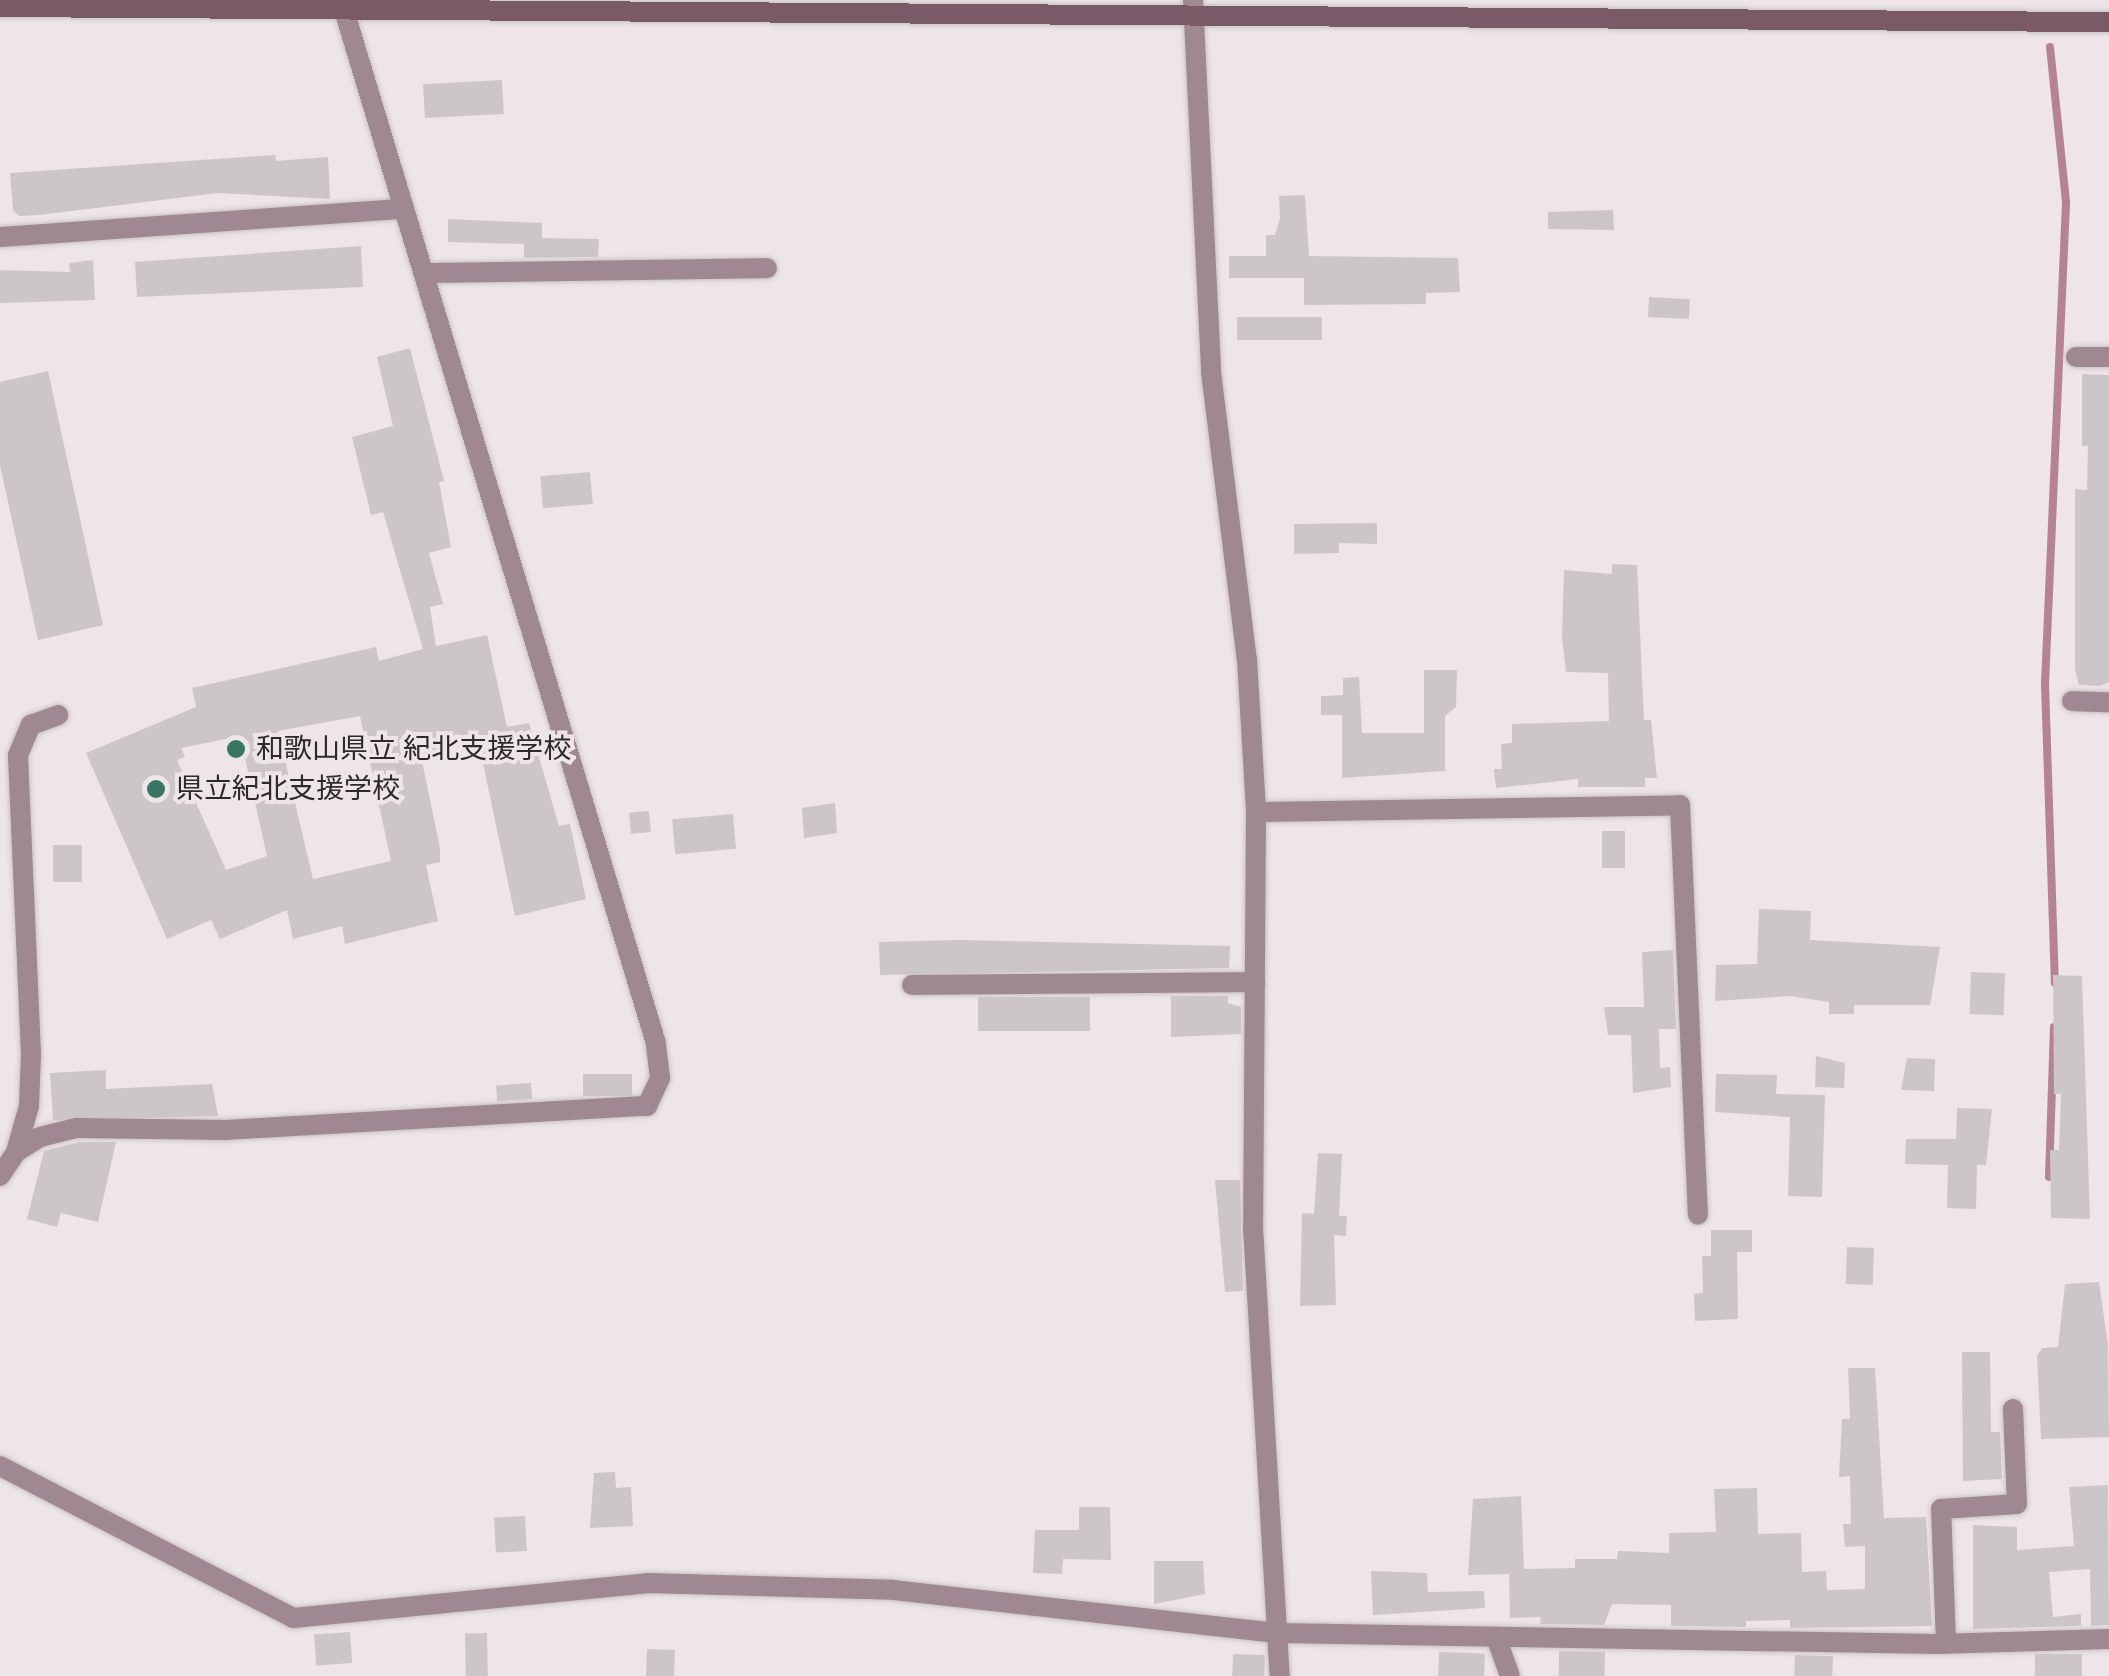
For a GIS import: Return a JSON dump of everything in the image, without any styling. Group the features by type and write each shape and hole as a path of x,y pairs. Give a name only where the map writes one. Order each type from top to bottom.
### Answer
{"main road":[{"path":"0,7 1194,9 2109,22"}],"street":[{"path":"16,1152 40,1137 77,1128 226,1130 647,1106 660,1078 655,1040 342,5"},
{"path":"1194,9 1212,372 1247,659 1256,812 1253,1227 1280,1676"},
{"path":"0,237 404,210"},
{"path":"424,273 767,268"},
{"path":"2076,357 2109,358"},
{"path":"2072,701 2109,702"},
{"path":"0,1176 16,1152 29,1106 31,1054 18,755 31,725 58,715"},
{"path":"1256,812 1680,805 1698,1215"},
{"path":"912,984 1255,982"},
{"path":"1946,1643 1941,1510 2017,1504 2013,1409"},
{"path":"0,1466 293,1618 647,1584 893,1590 1278,1633 1946,1643 2109,1639"},
{"path":"1496,1637 1510,1676"}],"building":[{"path":"502,80 504,114 425,118 423,84"},
{"path":"275,155 276,161 328,157 330,199 218,193 39,215 19,216 13,210 10,173"},
{"path":"1305,195 1309,256 1458,258 1460,292 1426,293 1426,304 1304,305 1304,278 1229,278 1229,256 1266,256 1266,235 1275,235 1280,218 1279,196"},
{"path":"1613,210 1614,230 1548,229 1548,212"},
{"path":"448,219 542,223 542,238 599,239 598,257 524,258 524,244 448,242"},
{"path":"361,246 363,287 137,297 135,262"},
{"path":"93,260 95,300 0,303 0,270 70,272 69,263"},
{"path":"1649,297 1690,299 1689,319 1648,317"},
{"path":"1237,317 1322,317 1322,340 1237,340"},
{"name":"県立紀北支援学校","path":"410,348 444,481 439,482 451,547 429,553 443,604 430,607 436,646 487,635 507,727 529,723 559,826 570,824 586,899 515,916 480,749 422,761 440,848 440,862 426,865 438,921 345,944 342,926 293,939 287,910 220,939 211,920 167,939 86,753 196,707 192,688 376,647 379,661 423,649 383,512 371,515 352,437 393,426 377,357","holes":["360,716 391,861 313,879 278,731","240,736 267,856 226,870 177,760 185,757 181,748"]},
{"path":"48,371 103,625 38,640 0,465 0,382"},
{"path":"2082,374 2109,375 2109,682 2100,686 2079,685 2075,670 2075,489 2087,490 2088,446 2082,446"},
{"path":"590,472 593,504 543,508 540,476"},
{"path":"1377,523 1377,544 1339,543 1339,553 1294,554 1294,524"},
{"path":"1612,564 1637,565 1644,720 1651,720 1657,778 1645,778 1645,787 1578,787 1578,779 1496,788 1494,769 1502,769 1501,744 1512,743 1512,724 1609,721 1608,673 1566,672 1562,637 1564,570 1612,574"},
{"path":"1424,670 1457,670 1456,707 1445,716 1445,771 1342,778 1342,715 1321,715 1321,696 1343,695 1343,678 1359,677 1362,733 1424,733"},
{"path":"835,803 837,833 804,838 802,808"},
{"path":"649,811 651,832 631,834 629,813"},
{"path":"733,814 736,849 675,854 672,819"},
{"path":"1602,831 1625,831 1625,868 1602,868"},
{"path":"53,845 82,845 82,882 53,882"},
{"path":"1759,909 1811,911 1810,940 1940,947 1930,1005 1854,1005 1854,1014 1829,1014 1829,1002 1790,996 1715,1001 1716,965 1757,964"},
{"path":"879,942 1230,946 1229,968 880,975"},
{"path":"1673,950 1676,1029 1659,1029 1660,1068 1670,1067 1671,1087 1633,1093 1631,1035 1608,1035 1604,1007 1644,1007 1642,952"},
{"path":"1971,972 2005,973 2004,1015 1970,1014"},
{"path":"2053,975 2082,976 2090,1219 2051,1218 2050,1150 2059,1150 2061,1094 2054,1094"},
{"path":"1171,996 1228,996 1228,1003 1241,1007 1241,1034 1171,1037"},
{"path":"978,997 1090,997 1090,1031 978,1031"},
{"path":"1816,1056 1845,1063 1844,1088 1815,1087"},
{"path":"1907,1058 1935,1059 1934,1091 1901,1090"},
{"path":"106,1070 106,1089 212,1084 218,1116 53,1120 50,1073"},
{"path":"583,1074 632,1074 632,1096 583,1096"},
{"path":"1716,1074 1777,1075 1776,1094 1825,1095 1822,1197 1788,1196 1790,1117 1715,1112"},
{"path":"531,1083 532,1099 497,1101 496,1085"},
{"path":"1957,1108 1992,1109 1986,1165 1977,1165 1976,1209 1947,1208 1948,1165 1905,1164 1906,1139 1956,1139"},
{"path":"79,1142 116,1142 98,1222 61,1213 57,1227 27,1219 44,1151"},
{"path":"1318,1153 1342,1154 1339,1216 1347,1216 1346,1236 1334,1235 1336,1305 1300,1306 1302,1213 1314,1214"},
{"path":"1215,1180 1240,1180 1243,1291 1225,1292"},
{"path":"1711,1230 1752,1230 1752,1252 1737,1252 1738,1319 1695,1321 1694,1294 1703,1293 1702,1256 1711,1256"},
{"path":"1847,1247 1874,1248 1873,1285 1846,1284"},
{"path":"2099,1282 2108,1345 2109,1437 2041,1439 2037,1356 2042,1348 2058,1347 2065,1284"},
{"path":"1962,1352 1990,1352 1991,1432 2000,1432 2002,1479 1963,1481"},
{"path":"1848,1368 1875,1368 1884,1518 1926,1517 1932,1626 1790,1628 1790,1620 1746,1621 1746,1627 1671,1626 1671,1605 1612,1604 1604,1625 1540,1624 1541,1617 1510,1618 1509,1574 1468,1575 1473,1499 1521,1496 1524,1569 1575,1568 1575,1559 1617,1559 1618,1551 1669,1553 1669,1533 1716,1532 1714,1489 1757,1488 1758,1534 1801,1533 1802,1572 1826,1571 1827,1590 1865,1589 1865,1546 1845,1547 1843,1524 1851,1524 1850,1476 1839,1477 1842,1419 1850,1419"},
{"path":"615,1472 616,1488 631,1487 633,1526 590,1528 594,1473"},
{"path":"2108,1485 2109,1625 2091,1626 2090,1569 2049,1572 2053,1617 2081,1614 2081,1626 1973,1629 1973,1525 2017,1527 2017,1550 2074,1546 2069,1487"},
{"path":"1079,1507 1110,1507 1111,1560 1063,1559 1062,1574 1033,1573 1035,1530 1079,1530"},
{"path":"525,1516 527,1551 496,1553 494,1518"},
{"path":"1154,1561 1203,1561 1205,1594 1154,1604"},
{"path":"1371,1571 1427,1573 1428,1592 1484,1591 1485,1608 1373,1615"},
{"path":"350,1632 352,1663 316,1665 314,1635"},
{"path":"465,1633 487,1633 488,1676 466,1676"},
{"path":"647,1649 675,1650 674,1676 646,1676"},
{"path":"1559,1651 1605,1652 1605,1676 1559,1676"},
{"path":"1439,1652 1485,1654 1484,1676 1438,1676"},
{"path":"1233,1654 1265,1655 1264,1676 1232,1676"},
{"path":"2035,1654 2082,1654 2082,1676 2035,1676"},
{"path":"1795,1655 1833,1656 1832,1676 1794,1676"}],"waterway":[{"path":"2050,47 2066,203 2045,684 2055,983"},
{"path":"2049,1177 2054,1027"}],"place":[{"name":"和歌山県立 紀北支援学校","path":"236,749"},
{"name":"県立紀北支援学校","path":"156,789"}]}
